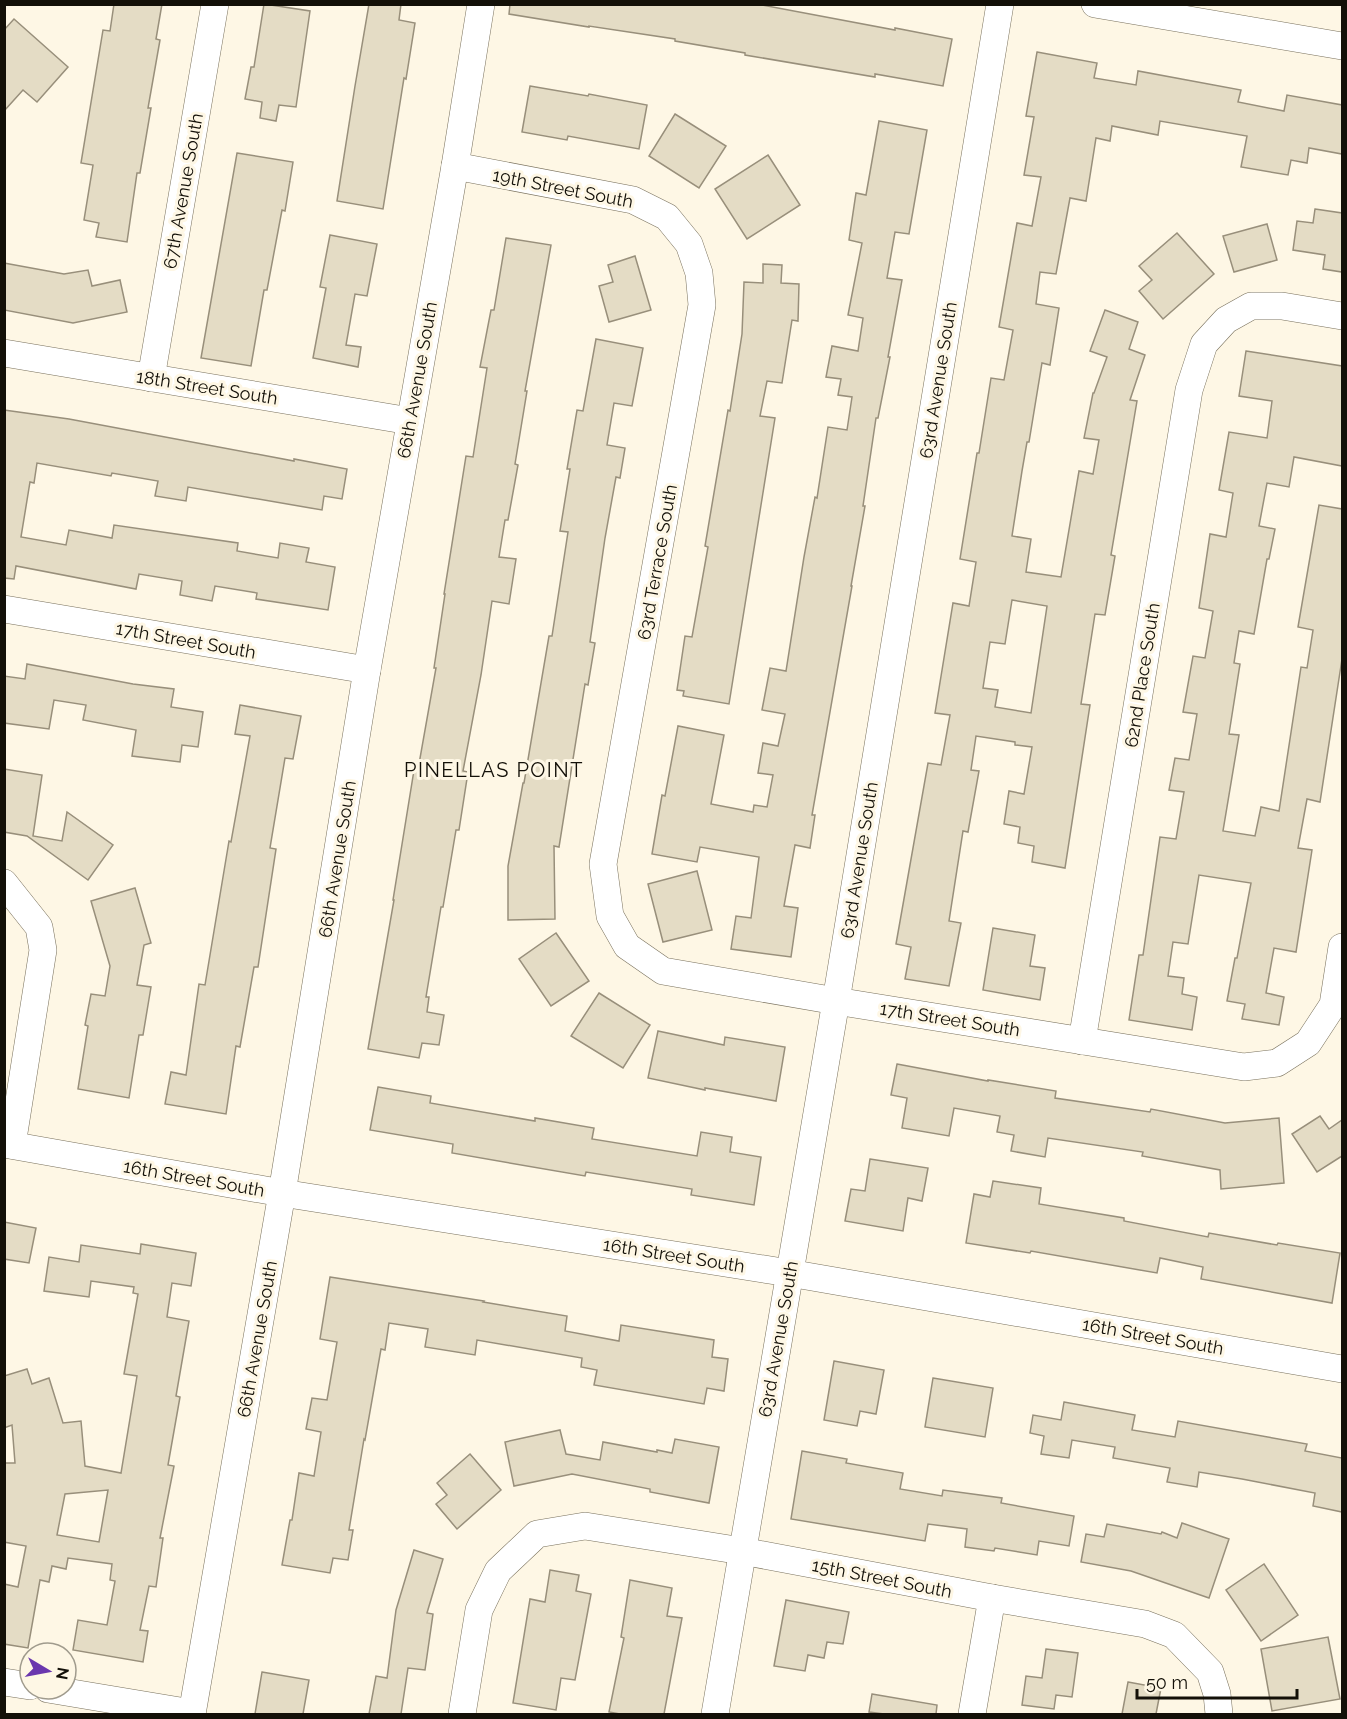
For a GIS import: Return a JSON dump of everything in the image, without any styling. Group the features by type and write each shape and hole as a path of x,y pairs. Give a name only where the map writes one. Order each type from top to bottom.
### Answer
{"street":[{"name":"67th Avenue South","path":"151,378 215,4"},
{"name":"66th Avenue South","path":"192,1714 282,1193 367,670 481,4"},
{"name":"63rd Avenue South","path":"715,1714 836,1001 1000,4"},
{"path":"1095,4 1342,46"},
{"name":"19th Street South","path":"455,166 633,200 668,216"},
{"name":"63rd Terrace South","path":"610,916 603,864 702,305 699,273 689,244 668,216"},
{"name":"62nd Place South","path":"1082,1041 1189,390 1204,344 1226,320 1251,306 1282,306 1342,316"},
{"name":"18th Street South","path":"4,353 410,421"},
{"name":"17th Street South","path":"4,609 367,670"},
{"path":"6,884 39,927 44,950 8,1145"},
{"name":"17th Street South","path":"610,916 627,946 663,971 1244,1067 1277,1064 1308,1043 1333,1005 1342,947"},
{"name":"16th Street South","path":"8,1145 282,1193 789,1273 1342,1368"},
{"name":"15th Street South","path":"462,1714 479,1610 498,1571 537,1534 585,1526 742,1551 1145,1624 1174,1635 1210,1672 1217,1694 1219,1714"},
{"path":"972,1714 992,1598"},
{"path":"78,1694 192,1714"}],"building":[{"path":"114,4 162,4 156,39 160,40 148,108 151,108 140,173 137,173 127,242 96,237 99,223 84,220 93,165 81,163 103,30 110,31"},
{"path":"264,4 310,11 296,107 279,105 276,121 260,118 262,102 245,99 251,67 254,67"},
{"path":"369,4 401,4 399,20 415,23 383,209 337,201"},
{"path":"510,4 757,4 952,39 943,86 745,55 745,53 675,41 675,39 509,14"},
{"path":"14,19 68,67 37,102 23,90 4,111 4,30"},
{"path":"1037,52 1097,63 1094,78 1136,85 1138,71 1241,90 1238,102 1284,111 1287,95 1342,105 1342,154 1309,148 1307,163 1291,160 1288,175 1241,167 1247,136 1160,121 1158,135 1112,126 1110,141 1096,138 1086,201 1070,198 1056,274 1040,272 1036,304 1059,308 1050,365 1042,363 1012,536 1031,539 1026,572 1061,577 1079,471 1093,474 1099,440 1084,438 1093,393 1107,357 1090,351 1105,310 1138,322 1129,349 1145,355 1130,400 1137,401 1111,555 1115,556 1105,615 1095,614 1081,704 1090,705 1065,868 1032,862 1034,846 1018,843 1020,827 1004,824 1009,791 1024,794 1032,747 976,736 971,770 979,771 968,832 963,831 949,921 961,923 949,986 905,979 911,947 896,944 928,763 941,765 950,715 935,713 953,603 969,606 976,562 960,559 991,378 1004,380 1013,330 999,327 1017,223 1032,226 1041,177 1024,175 1034,117 1026,116","holes":["1012,600 1047,606 1031,713 995,707 998,690 983,688 990,642 1005,644"]},
{"path":"530,86 647,105 639,149 568,136 567,140 522,132"},
{"path":"675,114 726,146 699,188 649,156"},
{"path":"879,121 927,130 909,234 895,232 887,278 902,280 888,357 890,357 878,418 876,418 863,506 865,506 812,815 815,815 810,848 795,845 784,906 798,908 791,957 731,949 736,916 751,918 759,857 700,847 697,862 652,854 662,795 665,796 678,726 724,735 711,804 753,812 754,805 767,807 773,775 758,773 763,743 778,746 785,714 762,710 770,668 786,671 828,427 847,430 852,397 838,395 841,379 826,377 832,346 858,351 863,318 848,315 862,243 849,240 856,193 866,195"},
{"path":"237,153 293,162 285,211 282,210 267,290 264,290 251,366 201,358"},
{"path":"768,155 800,205 747,239 715,189"},
{"path":"1315,209 1342,213 1342,272 1323,269 1325,255 1293,250 1297,221 1313,223"},
{"path":"1267,224 1277,260 1234,272 1223,236"},
{"path":"1177,233 1214,274 1163,319 1139,291 1152,280 1139,266"},
{"path":"330,235 377,244 367,296 355,294 346,345 361,347 358,367 313,358 326,288 320,287"},
{"path":"506,238 551,245 525,391 527,391 515,464 518,465 499,557 516,559 509,604 492,601 463,771 468,772 459,830 456,830 426,997 429,997 427,1012 444,1015 439,1045 422,1043 419,1058 368,1049 415,764 419,764 436,668 434,668 444,594 466,456 473,457 487,368 480,367 491,310 494,310"},
{"path":"635,256 651,310 609,322 599,286 613,282 608,265"},
{"path":"4,263 64,274 88,270 92,286 120,280 127,312 73,323 4,310"},
{"path":"763,264 782,265 781,283 799,284 798,321 792,320 782,383 767,381 760,416 775,418 729,704 683,696 684,691 677,690 685,636 692,637 708,547 705,546 742,334 744,282 763,283"},
{"path":"596,339 643,348 632,406 614,403 607,445 625,448 620,478 616,477 605,538 590,642 595,643 588,685 585,684 559,847 554,846 555,919 508,920 508,866 549,636 552,636 568,532 560,531 570,469 567,469 577,410 583,411"},
{"path":"1246,351 1342,366 1342,466 1294,457 1289,487 1267,483 1259,526 1275,529 1269,559 1267,559 1254,634 1239,631 1234,663 1240,664 1229,734 1239,735 1223,831 1255,836 1261,807 1279,811 1301,667 1307,668 1313,630 1298,627 1319,505 1342,509 1342,659 1320,802 1307,799 1298,848 1312,850 1296,952 1274,948 1266,993 1284,997 1279,1025 1242,1019 1245,1004 1227,1001 1251,883 1199,875 1188,944 1173,942 1168,976 1184,978 1182,994 1197,997 1192,1030 1129,1020 1139,955 1143,955 1160,837 1176,839 1184,792 1169,790 1175,758 1189,760 1197,714 1183,712 1193,656 1205,658 1213,611 1199,608 1210,534 1226,537 1233,493 1219,490 1229,432 1267,438 1272,401 1239,396"},
{"path":"4,410 69,419 347,469 342,499 324,496 322,510 188,487 186,501 155,496 158,481 112,473 111,476 37,463 34,483 30,482 21,537 66,545 69,530 112,538 114,525 238,543 237,551 278,558 280,543 309,548 306,562 335,567 328,610 256,599 257,593 215,586 212,601 180,595 182,581 139,574 136,589 16,566 14,579 4,578"},
{"path":"27,664 133,684 174,689 171,707 203,712 198,747 182,745 180,762 132,756 136,730 83,720 86,705 54,700 49,729 4,723 4,676 25,679"},
{"path":"240,705 301,716 293,759 285,758 270,848 276,849 258,967 254,967 240,1047 236,1046 226,1114 165,1104 171,1072 186,1075 199,984 205,985 229,841 231,842 250,736 235,734"},
{"path":"4,769 42,775 33,836 62,841 67,812 113,845 88,880 27,836 4,832"},
{"path":"697,871 712,930 663,942 648,884"},
{"path":"135,888 151,943 144,945 137,985 151,987 143,1035 139,1035 129,1098 78,1089 91,994 105,996 110,966 91,901"},
{"path":"993,928 1035,935 1030,966 1045,968 1040,1000 983,990"},
{"path":"556,933 589,981 551,1006 519,959"},
{"path":"599,993 650,1025 623,1068 571,1036"},
{"path":"658,1031 724,1045 725,1037 785,1047 776,1101 648,1078"},
{"path":"897,1064 1056,1091 1055,1098 1150,1112 1151,1109 1225,1123 1279,1118 1284,1183 1221,1189 1220,1170 1142,1156 1143,1152 1048,1138 1045,1157 1011,1151 1014,1135 997,1132 1000,1116 954,1108 949,1136 902,1128 907,1098 891,1095"},
{"path":"378,1087 431,1096 430,1103 535,1121 535,1118 594,1128 592,1139 697,1156 701,1132 732,1137 730,1152 761,1157 754,1205 691,1195 692,1189 586,1172 585,1176 452,1153 453,1144 370,1130"},
{"path":"1320,1116 1329,1129 1342,1120 1342,1156 1317,1172 1292,1134"},
{"path":"870,1159 928,1168 922,1201 908,1198 903,1231 845,1221 851,1189 865,1191"},
{"path":"993,1181 1041,1188 1039,1204 1124,1218 1124,1221 1208,1237 1209,1233 1340,1253 1332,1303 1201,1279 1203,1267 1160,1258 1157,1273 1031,1251 1030,1253 966,1243 974,1194 990,1197"},
{"path":"4,1222 36,1228 29,1263 4,1259"},
{"path":"141,1244 196,1253 191,1286 172,1283 167,1317 189,1321 176,1396 180,1397 168,1465 174,1466 160,1538 163,1538 156,1587 149,1586 140,1630 148,1631 143,1662 78,1651 78,1641 74,1641 78,1620 107,1625 115,1581 110,1580 112,1564 68,1558 66,1569 52,1566 49,1582 40,1580 29,1641 18,1641 18,1646 4,1644 4,1584 18,1587 26,1546 4,1542 4,1463 15,1463 12,1425 4,1428 4,1376 27,1369 32,1384 49,1378 63,1423 81,1421 85,1466 121,1473 137,1376 124,1374 138,1294 133,1293 134,1287 91,1281 89,1297 44,1291 49,1257 79,1262 81,1245 140,1254","holes":["108,1490 99,1542 57,1535 65,1494"]},
{"path":"330,1277 567,1316 565,1331 619,1341 621,1325 714,1340 712,1357 728,1359 724,1391 707,1388 704,1404 594,1385 597,1370 581,1367 582,1358 477,1340 475,1355 425,1347 428,1329 389,1323 385,1350 381,1349 364,1439 349,1530 353,1530 348,1560 333,1558 330,1573 282,1565 299,1473 314,1476 321,1432 306,1429 312,1398 327,1400 337,1342 320,1339"},
{"path":"834,1361 884,1370 876,1414 860,1411 857,1426 824,1420"},
{"path":"933,1378 993,1388 985,1437 925,1427"},
{"path":"1064,1402 1135,1415 1132,1430 1175,1437 1178,1421 1307,1444 1305,1451 1342,1458 1342,1512 1313,1506 1315,1493 1242,1479 1199,1472 1197,1487 1167,1482 1170,1468 1113,1458 1115,1447 1072,1440 1069,1458 1041,1454 1044,1436 1030,1433 1033,1415 1061,1420"},
{"path":"560,1430 566,1454 600,1460 603,1442 672,1453 675,1439 719,1447 709,1503 572,1474 514,1486 505,1442"},
{"path":"802,1451 847,1459 846,1463 903,1473 900,1489 942,1496 943,1490 1002,1498 1001,1503 1074,1516 1069,1546 1039,1541 1037,1555 995,1548 994,1551 965,1547 967,1529 928,1524 925,1541 791,1519"},
{"path":"470,1454 501,1490 457,1529 436,1504 447,1495 437,1483"},
{"path":"1182,1523 1229,1539 1209,1598 1131,1571 1081,1562 1086,1534 1104,1537 1107,1524 1161,1534 1162,1532 1177,1538"},
{"path":"414,1550 443,1559 427,1613 433,1614 425,1670 408,1668 401,1714 369,1714 376,1676 387,1678 396,1610"},
{"path":"1264,1564 1298,1615 1261,1641 1226,1590"},
{"path":"550,1570 579,1575 576,1591 591,1594 575,1680 561,1678 556,1710 513,1703 530,1599 545,1602"},
{"path":"630,1580 672,1588 667,1616 682,1618 664,1714 609,1712 624,1638 621,1637"},
{"path":"786,1600 849,1612 843,1644 827,1642 824,1658 808,1655 805,1671 774,1666"},
{"path":"1328,1637 1340,1699 1272,1711 1261,1649"},
{"path":"1046,1649 1078,1653 1072,1697 1056,1695 1054,1709 1022,1705 1026,1676 1042,1678"},
{"path":"262,1672 309,1680 303,1714 255,1714"},
{"path":"1128,1682 1161,1688 1156,1714 1122,1714"},
{"path":"872,1694 937,1705 936,1714 869,1712"}],"district":[{"name":"PINELLAS POINT","path":"494,770"}]}
